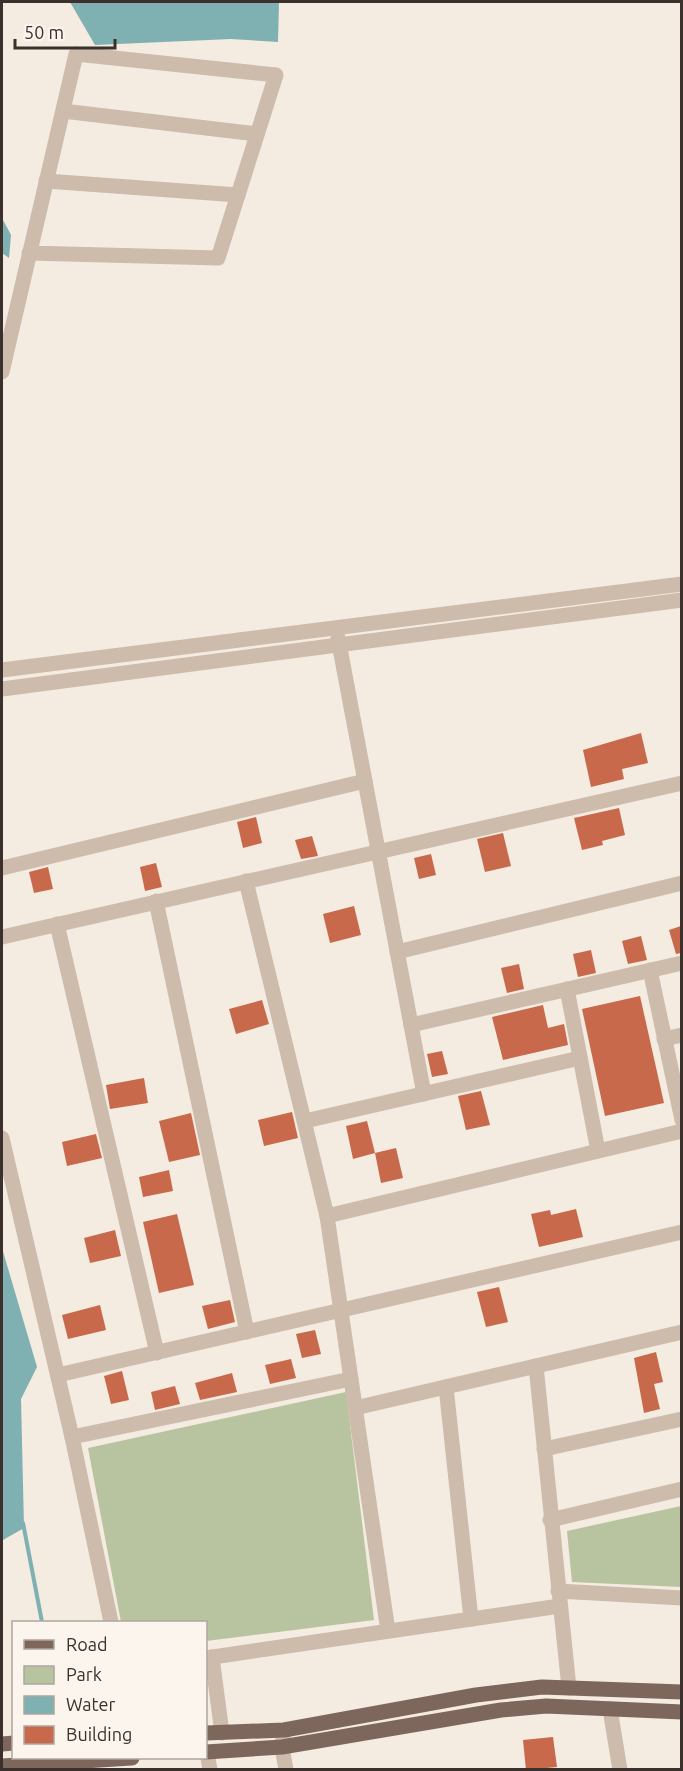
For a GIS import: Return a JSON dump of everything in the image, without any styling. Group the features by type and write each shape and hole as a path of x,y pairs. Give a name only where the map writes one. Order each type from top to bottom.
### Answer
{"main road":[{"path":"207,1733 284,1730 476,1695 542,1687 681,1692"},
{"path":"207,1752 282,1747 501,1710 546,1706 681,1712"},
{"path":"3,1766 116,1759"}],"street":[{"path":"2,372 29,253 76,54 276,75 218,258 29,253"},
{"path":"63,111 257,134"},
{"path":"46,181 238,195"},
{"path":"2,670 681,584"},
{"path":"2,689 681,600"},
{"path":"336,626 424,1094"},
{"path":"2,868 365,781"},
{"path":"2,936 681,783"},
{"path":"246,881 327,1216 388,1631"},
{"path":"397,952 681,884"},
{"path":"156,902 247,1332"},
{"path":"57,924 157,1353"},
{"path":"411,1025 681,963"},
{"path":"650,970 681,1120"},
{"path":"567,989 598,1151"},
{"path":"664,1039 681,1035"},
{"path":"305,1121 580,1058"},
{"path":"327,1216 681,1131"},
{"path":"2,1138 72,1437 111,1621"},
{"path":"58,1376 681,1232"},
{"path":"356,1408 681,1332"},
{"path":"536,1366 569,1688"},
{"path":"72,1437 351,1379"},
{"path":"446,1387 471,1619"},
{"path":"544,1449 681,1419"},
{"path":"550,1520 681,1489"},
{"path":"222,1732 209,1657 471,1619 559,1598 681,1598"},
{"path":"610,1709 620,1770"},
{"path":"284,1730 282,1747 286,1770"}],"green space":[{"path":"346,1392 374,1620 207,1641 207,1621 121,1621 88,1448"},
{"path":"681,1506 681,1587 572,1582 567,1531"}],"water":[{"path":"70,2 279,2 278,42 231,39 95,45"},
{"path":"2,218 11,235 9,258 2,253"},
{"path":"2,1248 37,1367 21,1399 24,1528 3,1540"}],"building":[{"path":"641,733 648,763 622,769 624,779 591,787 583,750"},
{"path":"619,808 625,835 602,841 603,845 582,850 574,818"},
{"path":"256,817 262,843 243,848 237,822"},
{"path":"503,833 511,866 485,872 477,839"},
{"path":"312,836 318,856 301,859 295,840"},
{"path":"431,854 436,875 419,879 414,858"},
{"path":"156,863 162,887 145,891 140,867"},
{"path":"48,867 53,889 34,893 29,872"},
{"path":"354,906 361,935 330,943 323,914"},
{"path":"681,926 681,953 676,954 669,930"},
{"path":"641,936 647,960 628,964 622,941"},
{"path":"591,950 596,973 578,977 573,954"},
{"path":"519,964 524,989 507,993 501,968"},
{"path":"640,996 664,1103 605,1116 582,1009"},
{"path":"262,1000 269,1024 236,1034 229,1009"},
{"path":"543,1005 548,1028 564,1024 568,1045 503,1060 492,1017"},
{"path":"442,1051 448,1074 432,1077 427,1054"},
{"path":"144,1078 148,1103 110,1109 106,1085"},
{"path":"481,1091 490,1125 466,1130 458,1096"},
{"path":"292,1112 298,1138 264,1146 258,1120"},
{"path":"191,1113 200,1155 169,1162 159,1121"},
{"path":"367,1121 375,1153 353,1159 346,1126"},
{"path":"96,1134 102,1158 67,1166 62,1142"},
{"path":"396,1148 403,1178 381,1183 375,1153"},
{"path":"169,1170 173,1191 143,1197 139,1177"},
{"path":"576,1209 583,1237 539,1247 531,1214 550,1210 551,1215"},
{"path":"177,1214 194,1285 159,1293 143,1222"},
{"path":"115,1230 121,1256 90,1263 84,1238"},
{"path":"499,1287 508,1322 486,1327 477,1292"},
{"path":"230,1300 235,1322 208,1329 202,1306"},
{"path":"100,1305 106,1330 68,1339 62,1315"},
{"path":"315,1330 321,1354 302,1358 296,1334"},
{"path":"656,1352 663,1382 654,1384 660,1409 644,1413 634,1358"},
{"path":"291,1359 296,1378 270,1384 265,1365"},
{"path":"122,1371 129,1400 111,1404 104,1376"},
{"path":"232,1373 237,1392 200,1400 195,1383"},
{"path":"175,1386 180,1404 155,1410 151,1392"},
{"path":"553,1737 557,1767 526,1770 523,1740"}],"waterway":[{"path":"23,1523 42,1621"}]}
